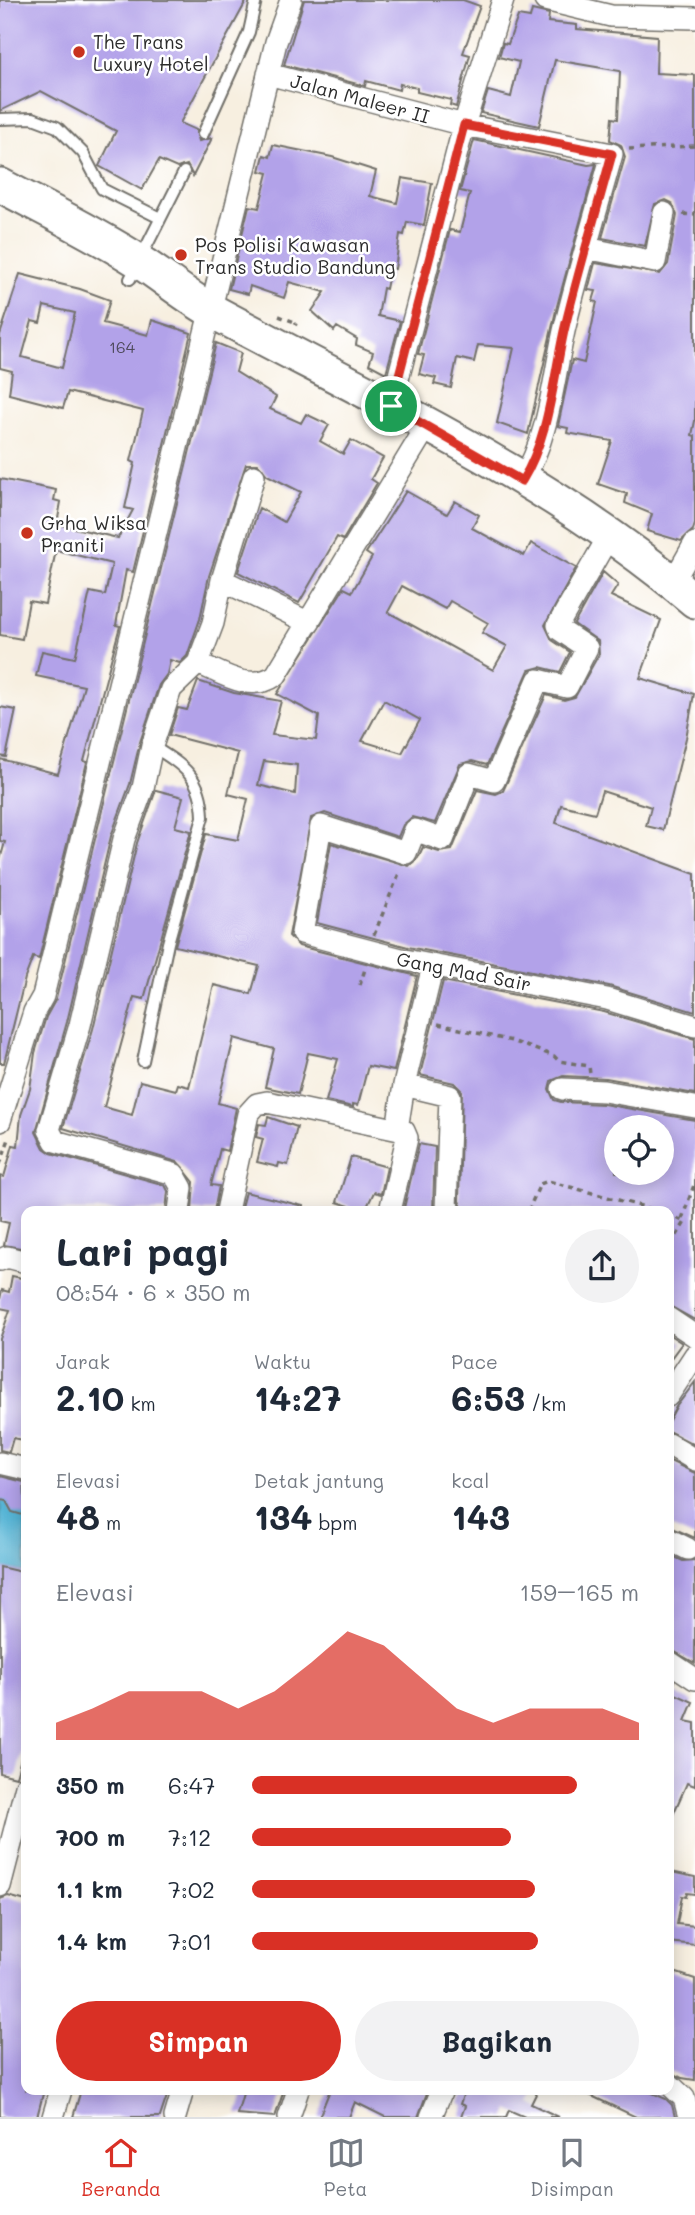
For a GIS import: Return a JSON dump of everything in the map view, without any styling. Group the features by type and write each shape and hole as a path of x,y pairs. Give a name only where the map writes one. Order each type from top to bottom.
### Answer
{"main road":[{"path":"0,185 87,215 134,270"},
{"path":"0,211 134,270 391,406 522,481 684,582"}],"street":[{"path":"0,1121 34,1012 43,996 268,75 291,0"},
{"path":"391,406 464,125 503,0"},
{"path":"545,0 611,16 639,9 695,18"},
{"name":"Jalan Maleer II","path":"268,75 464,125 612,154"},
{"path":"522,481 535,461 542,437 586,248 612,154"},
{"path":"586,248 655,262 664,213"},
{"path":"198,663 237,681 267,682 282,667 427,426"},
{"path":"180,1206 182,1188 173,1174 55,1141 49,1134 50,1119 80,1025 124,839 143,788 152,746 171,689 198,663 213,623 222,580 254,476"},
{"path":"406,853 415,830 443,840 469,774 494,781 538,680 567,687 587,648 560,630 558,625 610,534"},
{"path":"684,582 695,542"},
{"path":"222,580 309,623"},
{"name":"Gang Mad Sair","path":"406,853 321,826 313,859 315,865 302,934 433,966 607,999 695,1026"},
{"path":"397,1129 404,1086 422,1021 433,966"},
{"path":"404,1086 450,1096 446,1206"},
{"path":"562,1089 587,1090 695,1107"},
{"path":"228,1206 248,1114 257,1104 267,1102 404,1131 407,1138 391,1206"},
{"path":"0,1260 7,1257 21,1261"},
{"path":"674,1322 695,1336"},
{"path":"674,1387 695,1355"},
{"path":"674,1448 695,1460"},
{"path":"0,1463 21,1468"},
{"path":"674,1542 688,1549"},
{"path":"674,1665 695,1679"},
{"path":"0,1886 21,1805"},
{"path":"674,2089 684,2098 689,2117"},
{"path":"53,2117 60,2095"},
{"path":"175,2117 182,2095"},
{"path":"289,2117 296,2095"},
{"path":"431,2117 440,2095"}],"lane":[{"path":"203,134 248,32 256,0"},
{"path":"0,119 33,118 57,127 83,153 102,189 160,218"},
{"path":"134,270 184,172"},
{"path":"87,215 102,189"},
{"path":"143,1061 168,943 203,817 202,797 195,780 180,764 152,746"}],"path":[{"path":"612,154 615,150 695,146"},
{"path":"273,313 297,323 296,326 287,322"},
{"path":"360,985 369,951 406,853"},
{"path":"422,1021 512,1041 554,1056 559,1061 589,1066 587,1090"},
{"path":"530,1206 540,1184 548,1181 640,1206"},
{"path":"682,1219 695,1182"},
{"path":"674,1216 682,1219 685,1224 674,1241"}],"water":[{"path":"0,1489 21,1492 21,1572 0,1568"}],"building":[{"path":"0,0 247,0 180,123 196,130 199,141 212,138 193,176 187,165 177,168 159,160 142,190 99,166 116,131 41,91 0,111"},
{"path":"304,0 463,0 480,6 463,53 470,55 456,107 450,105 451,100 417,92 417,88 400,84 399,90 366,81 365,86 284,65"},
{"path":"532,10 549,14 548,22 577,25 577,29 657,36 656,73 695,75 695,421 692,435 695,436 695,524 693,530 681,541 647,531 652,514 625,503 627,494 598,484 612,441 567,433 568,428 558,426 572,360 584,363 597,302 593,301 596,291 588,290 595,263 660,274 668,264 677,215 672,203 666,200 655,204 645,246 602,238 625,157 621,145 610,140 612,118 618,119 620,71 555,60 539,126 481,113 488,91 511,97 519,62 499,57 503,43 508,44 518,16 530,18"},
{"path":"474,140 588,165 596,164 557,306 528,434 497,423 514,348 478,345 474,362 457,358 451,388 434,384 436,378 419,374 424,355 418,354 450,230 460,232 470,193 460,191"},
{"path":"273,145 332,157 376,171 370,196 397,203 402,178 432,183 424,225 407,222 404,235 400,234 395,269 390,268 386,289 383,288 378,316 400,321 386,373 369,364 373,352 356,345 357,339 337,327 334,331 312,311 325,292 289,282 284,298 250,286 248,294 229,289 249,206 259,208 268,173 260,171 264,155 270,157"},
{"path":"20,274 80,289 110,300 103,323 148,335 152,320 191,333 133,572 126,570 116,625 120,626 84,761 87,762 39,959 33,957 25,978 4,1063 0,1063 0,860 5,842 0,841 0,759 58,774 84,686 36,676 42,651 75,658 90,592 105,595 112,564 56,550 45,604 29,601 22,639 0,635 0,479 56,490 54,500 61,502 57,524 118,538 133,510 125,508 135,463 131,461 143,411 68,392 63,408 9,394 12,371 0,368 0,335","holes":["44,306 75,313 62,368 22,357 32,321 40,323"]},
{"path":"216,343 241,353 236,372 276,397 270,409 301,423 306,414 329,425 320,441 343,454 351,440 383,458 371,479 377,483 343,540 337,537 299,603 238,572 259,508 284,522 301,492 267,475 258,464 246,464 209,576 200,619 187,656 180,663 170,660 140,742 130,784 111,836 67,1022 36,1132 44,1148 51,1153 165,1185 168,1191 166,1206 21,1206 21,1248 4,1245 9,1223 0,1221 0,1176 4,1177 13,1145 18,1146 21,1115 30,1089 35,1053 46,1017 56,999"},
{"path":"406,491 447,514 455,501 479,515 472,528 524,556 531,543 576,568 545,625 552,640 570,652 560,672 540,667 529,670 487,765 472,761 460,764 435,823 412,817 403,825 398,837 325,813 311,818 289,936 299,946 417,976 394,1071 368,1066 358,1105 353,1104 353,1107 326,1101 338,1059 308,1053 298,1094 265,1087 274,1049 234,1038 218,1103 236,1108 227,1151 220,1149 211,1185 219,1186 215,1206 192,1206 194,1182 178,1162 63,1128 93,1029 137,843 156,790 183,797 175,827 191,831 144,999 134,997 104,1107 132,1115 140,1081 176,1090 178,1084 189,1087 214,985 251,994 259,966 175,946 206,834 238,840 248,799 228,794 238,753 169,735 178,708 187,710 198,681 234,693 281,701 272,735 316,740 319,716 277,694 344,588 352,592 372,557 366,553","holes":["402,586 445,609 450,601 488,623 482,633 507,646 493,670 388,612","384,700 420,720 402,753 362,741","264,761 297,765 295,794 258,785"]},
{"path":"603,572 618,585 611,596 661,620 640,678 694,694 686,738 663,830 646,826 651,807 602,791 595,813 561,805 556,823 695,874 695,1012 609,986 408,947 317,923 331,843 409,866 418,858 423,847 439,852 452,850 477,790 496,794 503,791 546,695 564,700 575,697 599,654 598,641 574,624"},
{"path":"0,707 16,710 6,757 0,756"},
{"path":"443,981 604,1012 695,1039 695,1094 606,1078 563,1076 551,1081 549,1089 554,1100 561,1102 603,1104 666,1115 604,1115 604,1185 674,1185 674,1116 695,1120 695,1320 674,1308 674,1206 462,1206 459,1201 462,1091 454,1083 420,1075"},
{"path":"268,1117 297,1127 288,1165 279,1163 278,1167 257,1162 263,1139 256,1137 259,1124 266,1125"},
{"path":"419,1144 435,1147 433,1206 404,1206"},
{"path":"351,1157 387,1167 381,1194 374,1192 367,1206 349,1206 337,1202"},
{"path":"245,1192 303,1206 241,1206"},
{"path":"12,1276 21,1278 21,1440 13,1438 9,1452 0,1450 0,1339 10,1310 0,1308 0,1299 2,1290 9,1292"},
{"path":"674,1338 682,1343 674,1354"},
{"path":"695,1382 695,1445 674,1434 676,1407"},
{"path":"674,1463 695,1473 695,1538 674,1529"},
{"path":"0,1476 21,1481 21,1515 12,1512 6,1501 0,1500"},
{"path":"674,1557 683,1561 695,1560 695,1663 674,1651"},
{"path":"0,1567 21,1572 21,1758 16,1777 0,1773"},
{"path":"674,1693 693,1702 685,1721 695,1723 695,1786 687,1783 674,1812"},
{"path":"674,1873 695,1877 695,1894 687,1893 686,1897 682,1896 677,1924 695,1926 695,1945 674,1943"},
{"path":"8,1896 21,1900 21,2095 43,2095 37,2117 0,2117 0,1899"},
{"path":"674,1972 695,1979 695,2080 674,2073"},
{"path":"80,2095 167,2095 160,2117 73,2117"},
{"path":"243,2095 282,2095 275,2117 237,2114"},
{"path":"328,2095 426,2095 418,2117 385,2117 355,2102 349,2117 319,2117"},
{"path":"463,2095 536,2095 531,2104 559,2117 525,2117 509,2110 506,2117 461,2117 465,2106 460,2104"},
{"path":"590,2095 657,2095 672,2105 675,2117 636,2117"}],"place":[{"name":"The Trans Luxury Hotel","path":"79,52"},
{"name":"Pos Polisi Kawasan Trans Studio Bandung","path":"181,255"},
{"name":"Grha Wiksa Praniti","path":"27,533"}],"route":[{"path":"464,125 612,154 565,328 542,437 535,461 522,481 391,406 398,373 409,347 464,125"}]}
